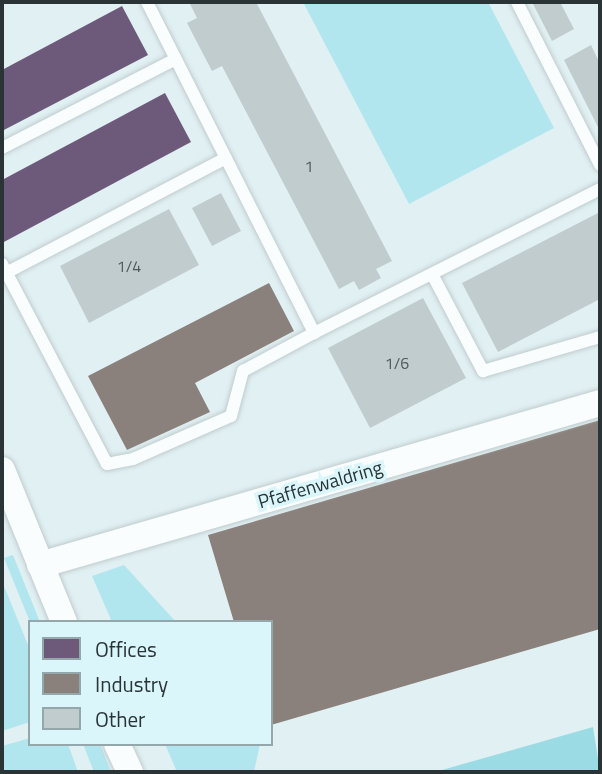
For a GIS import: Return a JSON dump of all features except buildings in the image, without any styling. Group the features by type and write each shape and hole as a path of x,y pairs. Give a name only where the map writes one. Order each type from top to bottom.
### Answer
{"street":[{"name":"Pfaffenwaldring","path":"40,565 600,403"},
{"path":"2,470 63,620"},
{"path":"118,746 130,772"}],"lane":[{"path":"147,2 314,333"},
{"path":"517,2 600,165"},
{"path":"2,148 176,59"},
{"path":"226,158 4,268 107,464 133,459 231,416 243,371 600,189"},
{"path":"432,274 483,371 600,337"}],"shaded area":[{"path":"303,2 488,2 554,128 409,204"},
{"path":"13,555 39,620 29,620 4,558"},
{"path":"124,565 174,620 111,620 92,576"},
{"path":"2,581 28,645 28,723 2,731"},
{"path":"593,727 600,772 435,772"},
{"path":"28,739 28,746 69,746 78,772 2,772 2,746"},
{"path":"84,746 101,746 111,772 94,772"},
{"path":"166,746 260,746 254,772 177,772"}]}
